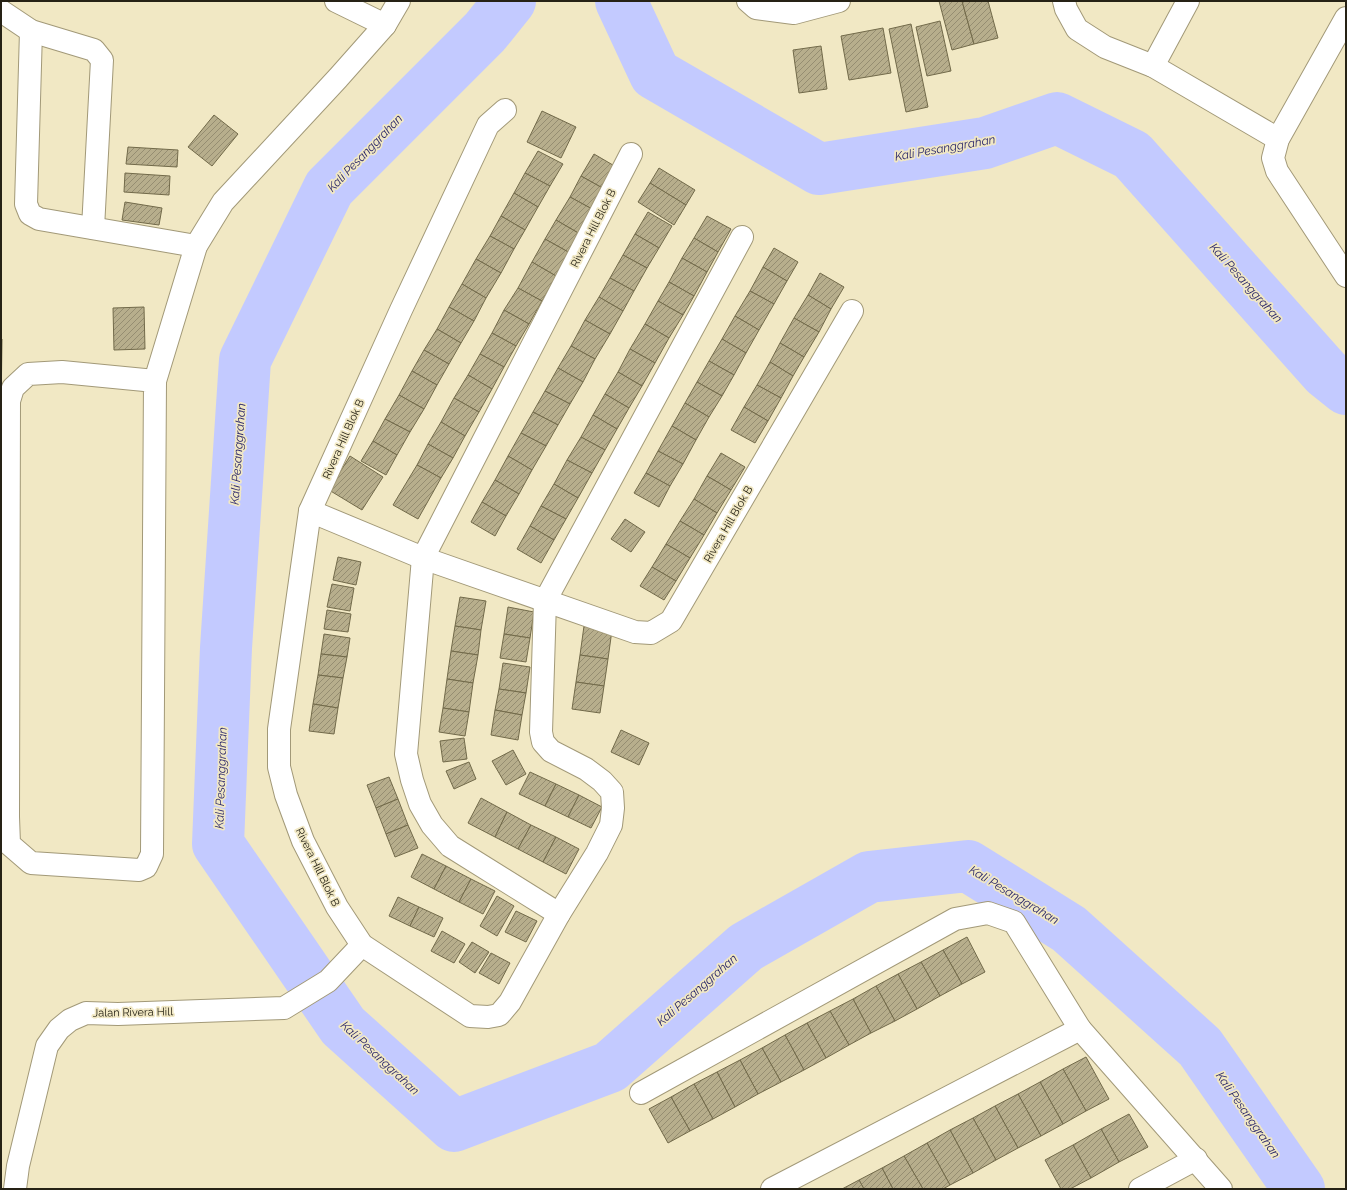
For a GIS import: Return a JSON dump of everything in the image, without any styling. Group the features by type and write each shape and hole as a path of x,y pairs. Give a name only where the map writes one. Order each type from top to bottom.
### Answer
{"street":[{"path":"336,1 384,25"},
{"path":"154,381 62,372 28,374 13,388 10,401 9,844 31,863 139,870 146,867 152,854 154,381 196,246 223,202 338,78 384,25 398,1"},
{"path":"748,1 756,8 794,13 839,1"},
{"path":"1064,1 1066,9 1077,29 1105,47 1153,66 1278,139"},
{"path":"1153,66 1188,1"},
{"path":"1,11 31,31 94,50 102,60 93,228"},
{"path":"1346,18 1278,139 1273,158 1277,171 1346,276"},
{"path":"31,31 26,204 30,214 39,219 196,246"},
{"name":"Rivera Hill Blok B","path":"505,110 488,125 401,310 310,511 278,729 279,767 286,795 304,841 337,907 362,945 470,1016 488,1017 500,1015 510,1002 558,914 597,854 611,825 614,808 612,792 586,769 551,751 543,742 541,732 545,601 742,237"},
{"name":"Rivera Hill Blok B","path":"558,914 450,846 432,825 420,804 412,780 406,754 423,558 631,154"},
{"name":"Rivera Hill Blok B","path":"310,511 423,558 635,632 651,633 671,620 852,311"},
{"path":"641,1093 956,919 988,913 1014,922 1080,1029 1221,1189"},
{"name":"Jalan Rivera Hill","path":"15,1189 18,1166 47,1046 59,1029 70,1020 86,1013 118,1014 284,1008 328,981 362,945"},
{"path":"772,1189 1080,1029"},
{"path":"1140,1189 1196,1159"}],"building":[{"path":"939,1 962,1 974,44 952,50"},
{"path":"962,1 988,1 998,38 974,44"},
{"path":"940,21 951,71 927,76 916,27"},
{"path":"911,24 928,107 906,112 889,29"},
{"path":"883,28 891,73 849,80 841,36"},
{"path":"821,46 827,89 799,93 793,50"},
{"path":"542,111 576,127 561,158 527,142"},
{"path":"214,115 238,134 212,166 188,147"},
{"path":"128,147 178,150 177,167 126,164"},
{"path":"538,151 563,164 550,186 525,173"},
{"path":"594,154 618,168 606,190 581,176"},
{"path":"659,168 695,190 686,205 650,183"},
{"path":"125,173 170,176 169,195 124,192"},
{"path":"525,173 550,186 538,207 514,193"},
{"path":"581,176 606,190 594,210 570,197"},
{"path":"650,183 686,205 674,225 638,202"},
{"path":"514,193 538,207 525,230 501,216"},
{"path":"570,197 594,210 580,234 556,220"},
{"path":"125,202 162,208 159,225 122,220"},
{"path":"648,212 672,226 659,248 635,234"},
{"path":"501,216 525,230 514,249 490,236"},
{"path":"707,216 731,229 718,252 694,238"},
{"path":"556,220 580,234 570,253 545,239"},
{"path":"635,234 659,248 647,268 623,255"},
{"path":"490,236 514,249 501,273 476,259"},
{"path":"694,238 718,252 707,272 682,258"},
{"path":"545,239 570,253 556,276 532,262"},
{"path":"774,248 798,262 787,281 763,267"},
{"path":"623,255 647,268 634,291 610,278"},
{"path":"682,258 707,272 694,296 669,282"},
{"path":"476,259 501,273 486,298 462,284"},
{"path":"532,262 556,276 542,301 518,288"},
{"path":"763,267 787,281 774,304 750,291"},
{"path":"820,273 844,287 831,309 808,295"},
{"path":"610,278 634,291 623,311 599,297"},
{"path":"669,282 694,296 683,315 658,301"},
{"path":"462,284 486,298 474,321 449,307"},
{"path":"518,288 542,301 529,324 504,310"},
{"path":"750,291 774,304 759,330 735,316"},
{"path":"808,295 831,309 819,332 794,318"},
{"path":"599,297 623,311 610,334 585,320"},
{"path":"658,301 683,315 669,338 645,324"},
{"path":"144,307 145,349 114,350 113,308"},
{"path":"449,307 474,321 461,343 437,329"},
{"path":"504,310 529,324 516,346 492,333"},
{"path":"735,316 759,330 746,353 722,339"},
{"path":"794,318 819,332 804,357 780,343"},
{"path":"585,320 610,334 595,359 571,346"},
{"path":"645,324 669,338 655,363 630,349"},
{"path":"437,329 461,343 449,364 424,350"},
{"path":"492,333 516,346 504,367 480,354"},
{"path":"1,339 2,339 1,411"},
{"path":"722,339 746,353 734,375 709,361"},
{"path":"780,343 804,357 793,376 770,362"},
{"path":"571,346 595,359 583,382 558,368"},
{"path":"630,349 655,363 642,386 618,372"},
{"path":"424,350 449,364 437,385 412,371"},
{"path":"480,354 504,367 492,389 468,375"},
{"path":"709,361 734,375 722,396 697,382"},
{"path":"770,362 793,376 781,398 757,385"},
{"path":"558,368 583,382 570,404 545,391"},
{"path":"412,371 437,385 424,409 399,395"},
{"path":"618,372 642,386 629,408 605,394"},
{"path":"468,375 492,389 479,412 454,398"},
{"path":"697,382 722,396 709,417 685,403"},
{"path":"757,385 781,398 768,421 744,407"},
{"path":"545,391 570,404 558,425 533,412"},
{"path":"605,394 629,408 617,429 593,415"},
{"path":"399,395 424,409 410,432 385,419"},
{"path":"454,398 479,412 465,436 441,422"},
{"path":"685,403 709,417 696,440 672,426"},
{"path":"744,407 768,421 755,443 731,430"},
{"path":"533,412 558,425 546,446 521,433"},
{"path":"593,415 617,429 605,450 581,437"},
{"path":"385,419 410,432 397,455 373,441"},
{"path":"441,422 465,436 453,458 428,444"},
{"path":"672,426 696,440 683,464 658,451"},
{"path":"521,433 546,446 532,470 508,456"},
{"path":"581,437 605,450 592,473 567,460"},
{"path":"373,441 397,455 386,475 361,461"},
{"path":"428,444 453,458 441,478 417,465"},
{"path":"658,451 683,464 670,486 646,473"},
{"path":"721,453 745,467 731,490 707,476"},
{"path":"350,456 383,477 362,510 329,490"},
{"path":"508,456 532,470 519,494 495,480"},
{"path":"567,460 592,473 578,498 554,484"},
{"path":"417,465 441,478 418,519 393,505"},
{"path":"646,473 670,486 659,507 634,493"},
{"path":"707,476 731,490 717,513 694,499"},
{"path":"495,480 519,494 506,516 482,502"},
{"path":"554,484 578,498 566,519 541,506"},
{"path":"694,499 717,513 704,535 680,521"},
{"path":"482,502 506,516 495,536 471,522"},
{"path":"541,506 566,519 554,540 530,526"},
{"path":"625,519 645,532 631,552 611,539"},
{"path":"680,521 704,535 690,558 666,544"},
{"path":"530,526 554,540 541,563 517,549"},
{"path":"666,544 690,558 676,581 652,567"},
{"path":"338,557 361,562 356,585 333,580"},
{"path":"652,567 676,581 664,600 640,586"},
{"path":"332,584 354,588 350,611 327,607"},
{"path":"460,597 486,601 481,630 455,626"},
{"path":"508,607 534,612 530,638 504,634"},
{"path":"327,610 351,614 348,632 324,629"},
{"path":"455,626 481,630 478,655 451,651"},
{"path":"584,626 612,630 608,659 580,655"},
{"path":"324,634 350,638 347,657 321,654"},
{"path":"504,634 530,638 526,662 500,658"},
{"path":"451,651 478,655 473,683 447,679"},
{"path":"321,654 347,657 343,678 318,675"},
{"path":"580,655 608,659 604,686 576,682"},
{"path":"503,663 530,667 526,693 499,689"},
{"path":"318,675 343,678 338,708 313,704"},
{"path":"447,679 473,683 469,712 443,708"},
{"path":"576,682 604,686 600,713 572,709"},
{"path":"499,689 526,693 522,715 495,710"},
{"path":"313,704 338,708 334,734 309,731"},
{"path":"443,708 469,712 465,736 439,732"},
{"path":"495,710 522,715 518,740 491,735"},
{"path":"621,730 649,743 639,765 611,752"},
{"path":"464,738 467,759 443,762 440,741"},
{"path":"513,750 526,774 506,785 492,761"},
{"path":"469,762 476,779 454,789 446,771"},
{"path":"530,772 556,784 545,806 519,794"},
{"path":"389,777 398,799 376,808 367,785"},
{"path":"556,784 579,795 568,817 545,806"},
{"path":"579,795 602,807 591,828 568,817"},
{"path":"481,798 507,812 495,837 468,823"},
{"path":"398,799 408,825 386,834 376,808"},
{"path":"507,812 531,825 518,849 495,837"},
{"path":"408,825 418,848 395,857 386,834"},
{"path":"531,825 556,837 543,862 518,849"},
{"path":"556,837 579,849 566,874 543,862"},
{"path":"422,854 446,866 434,889 411,877"},
{"path":"446,866 471,879 459,902 434,889"},
{"path":"471,879 495,891 483,914 459,902"},
{"path":"497,896 514,906 497,936 480,926"},
{"path":"398,897 419,907 410,926 389,916"},
{"path":"419,907 443,918 434,937 410,926"},
{"path":"516,911 537,921 526,942 505,932"},
{"path":"442,931 465,944 454,963 431,951"},
{"path":"967,937 985,972 962,984 943,950"},
{"path":"472,942 489,952 475,973 459,962"},
{"path":"943,950 962,984 940,996 921,962"},
{"path":"491,953 510,963 499,984 479,973"},
{"path":"921,962 940,996 917,1009 898,974"},
{"path":"898,974 917,1009 895,1021 876,986"},
{"path":"876,986 895,1021 871,1033 853,999"},
{"path":"853,999 871,1033 849,1045 830,1011"},
{"path":"830,1011 849,1045 826,1058 807,1023"},
{"path":"807,1023 826,1058 804,1070 785,1035"},
{"path":"785,1035 804,1070 781,1082 762,1048"},
{"path":"762,1048 781,1082 758,1094 740,1060"},
{"path":"1086,1057 1109,1099 1086,1111 1063,1069"},
{"path":"740,1060 758,1094 735,1107 717,1072"},
{"path":"1063,1069 1086,1111 1063,1124 1040,1082"},
{"path":"717,1072 735,1107 713,1119 694,1084"},
{"path":"1040,1082 1063,1124 1041,1136 1018,1094"},
{"path":"694,1084 713,1119 690,1131 671,1097"},
{"path":"1018,1094 1041,1136 1018,1148 995,1106"},
{"path":"671,1097 690,1131 668,1143 649,1109"},
{"path":"995,1106 1018,1148 996,1160 973,1118"},
{"path":"1129,1114 1148,1147 1119,1162 1101,1129"},
{"path":"973,1118 996,1160 973,1173 950,1130"},
{"path":"1101,1129 1119,1162 1091,1178 1073,1145"},
{"path":"950,1130 973,1173 950,1185 927,1143"},
{"path":"927,1143 950,1185 943,1189 923,1189 904,1156"},
{"path":"1073,1145 1091,1178 1070,1189 1061,1189 1045,1160"},
{"path":"904,1156 923,1189 893,1189 882,1168"},
{"path":"882,1168 893,1189 864,1189 859,1180"},
{"path":"859,1180 864,1189 842,1189"}],"waterway":[{"name":"Kali Pesanggrahan","path":"510,1 485,32 329,188 245,360 226,648 218,844 343,1026 454,1126 610,1067 746,947 869,877 968,866 1069,929 1200,1047 1299,1189"},
{"name":"Kali Pesanggrahan","path":"621,1 655,74 819,169 985,143 1057,118 1132,155 1326,373 1346,389"}]}
